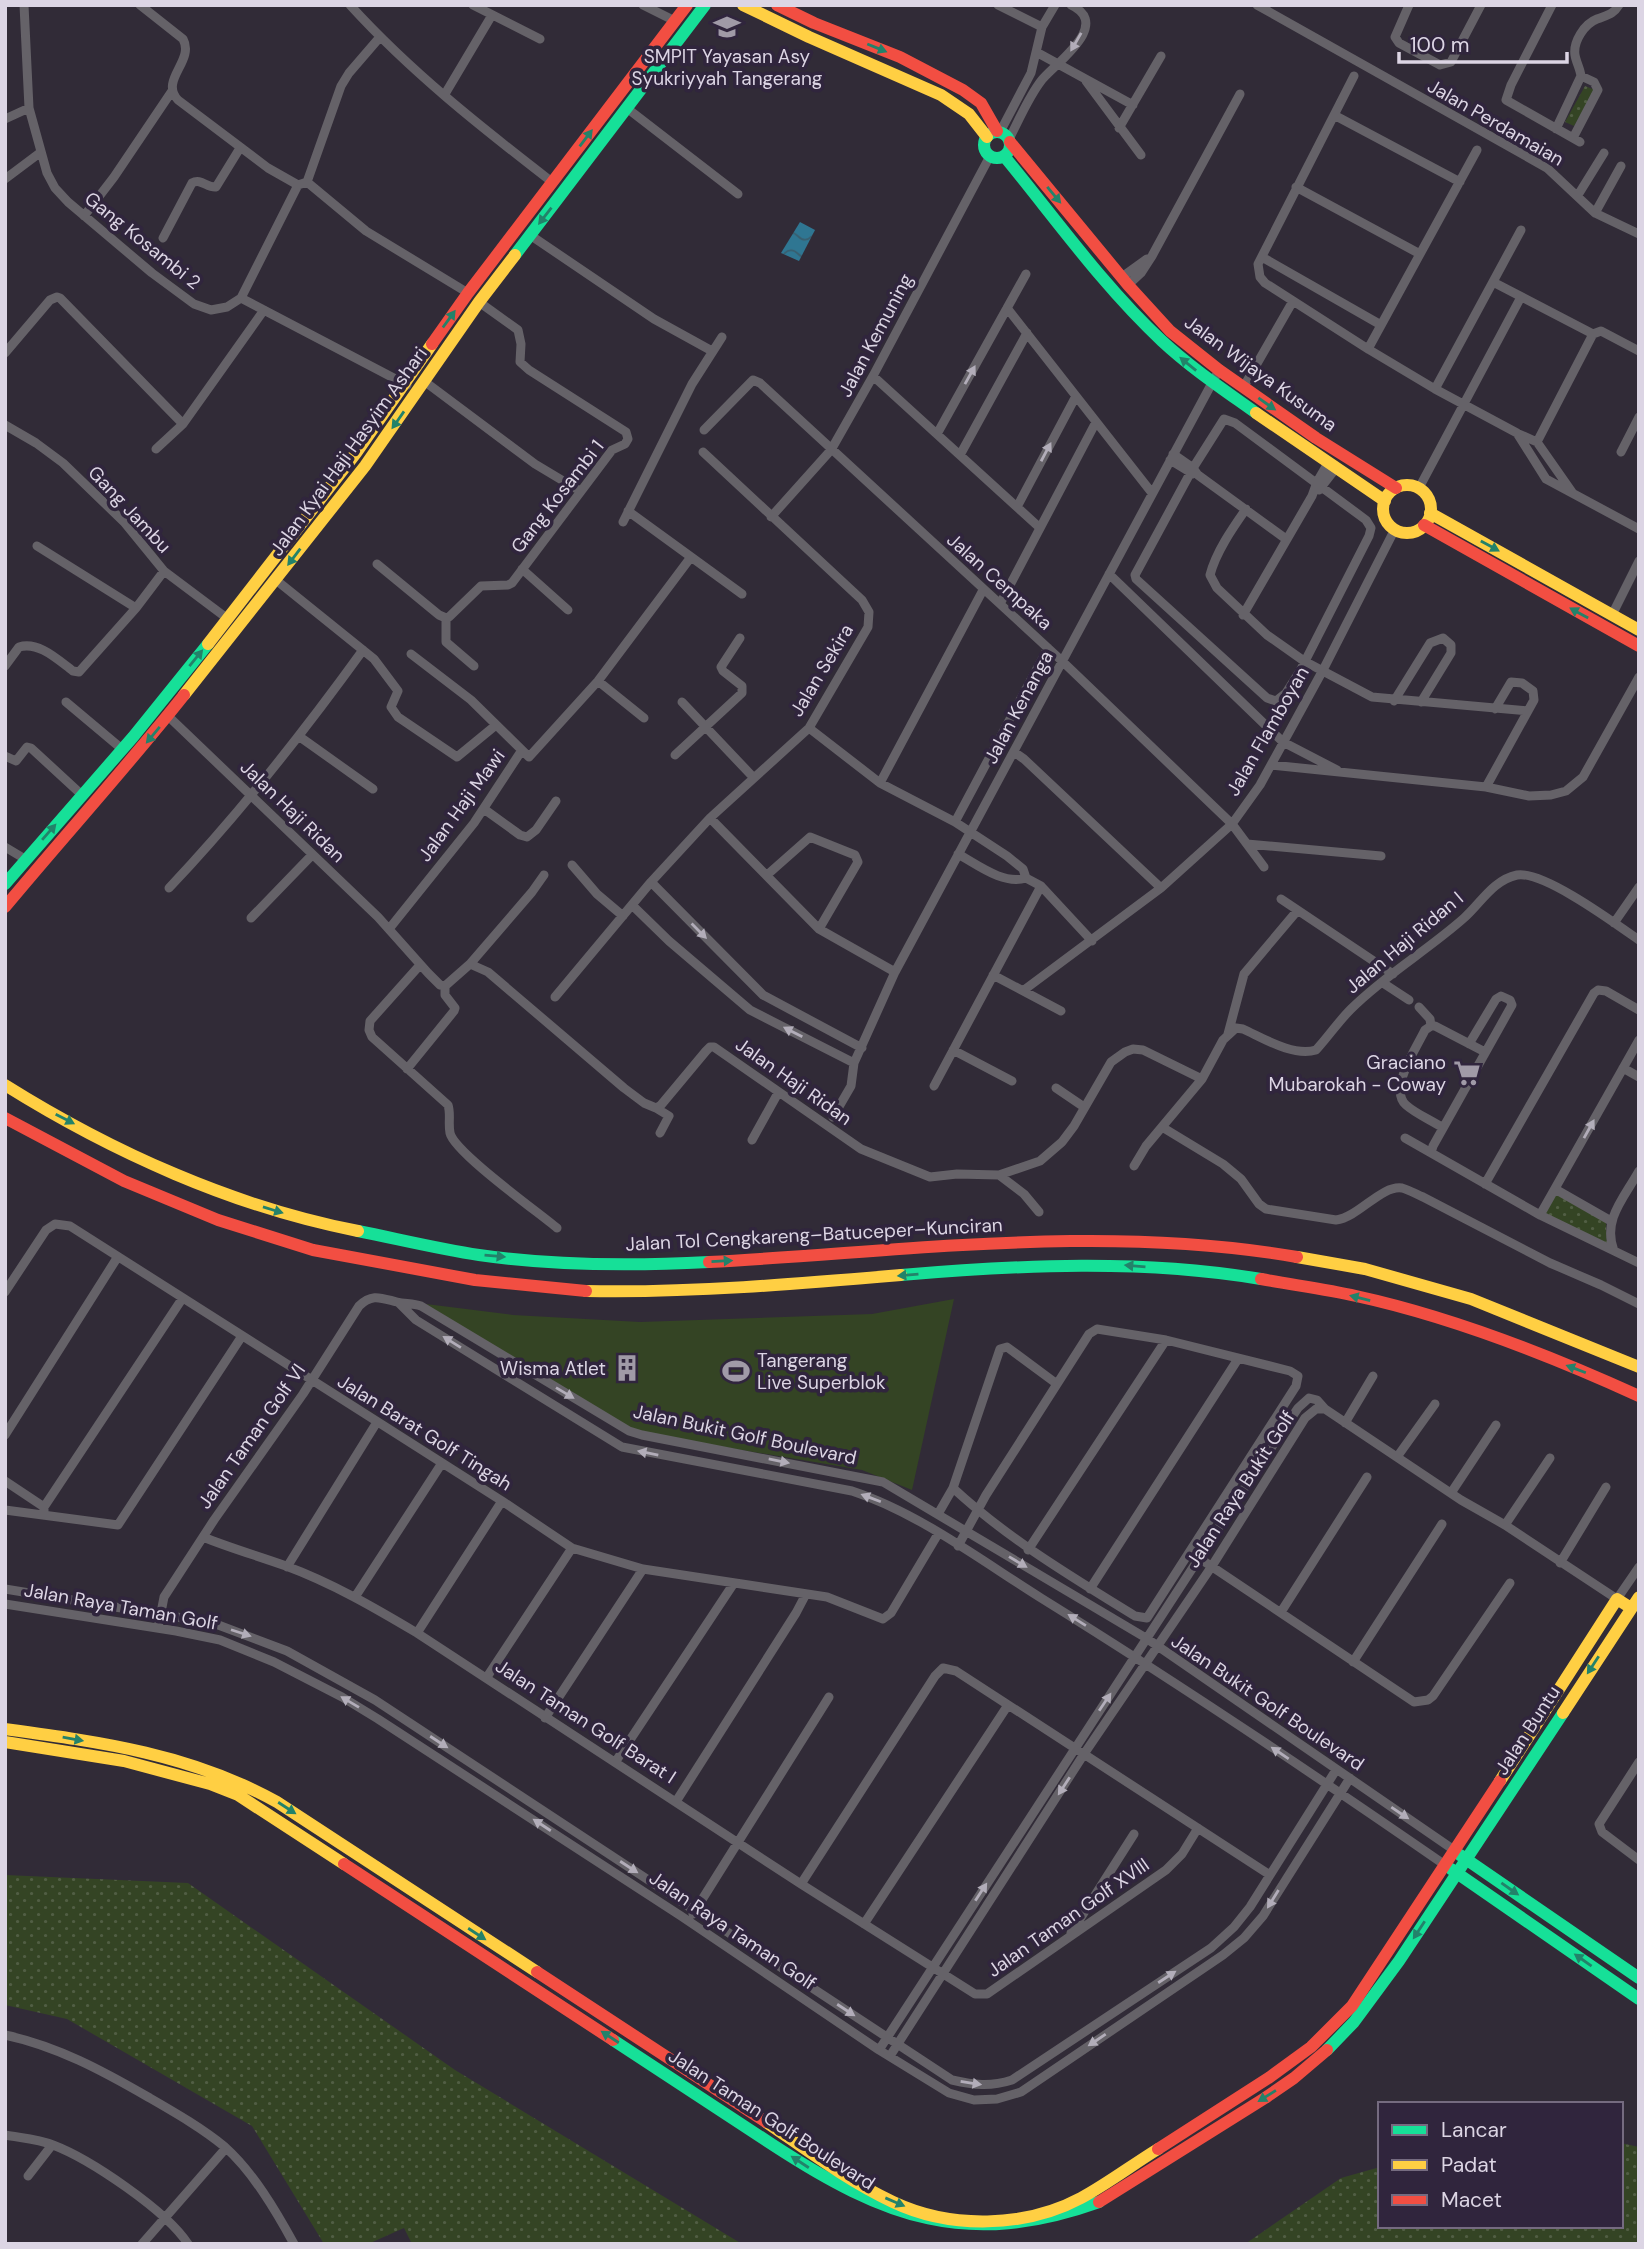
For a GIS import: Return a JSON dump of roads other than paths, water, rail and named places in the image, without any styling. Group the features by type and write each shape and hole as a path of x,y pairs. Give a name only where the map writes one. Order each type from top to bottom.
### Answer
{"main road":[{"name":"Jalan Kyai Haji Hasyim Ashari","path":"5,884 122,749 228,619 356,453 468,293 687,5"},
{"name":"Jalan Kyai Haji Hasyim Ashari","path":"5,907 168,716 365,466 479,302 705,5"},
{"name":"Jalan Wijaya Kusuma","path":"743,5 941,95 1001,136"},
{"name":"Jalan Wijaya Kusuma","path":"777,5 814,23 900,57 963,90 981,103 1001,136 1170,331 1243,388 1396,488"},
{"path":"809,37 814,23"},
{"path":"1001,136 1009,150 1003,156 990,156 984,147 1001,136"},
{"name":"Jalan Wijaya Kusuma","path":"1003,156 1131,309 1170,348 1213,383 1385,501"},
{"path":"1410,485 1419,488 1428,499 1427,519 1407,533 1395,529 1384,515 1385,501 1396,488 1410,485"},
{"path":"1427,519 1639,630"},
{"path":"1427,519 1639,646"},
{"name":"Jalan Tol Cengkareng–Batuceper–Kunciran","path":"5,1086 40,1107 137,1156 228,1196 320,1224 479,1255 569,1263 657,1265 1009,1242 1124,1240 1246,1248 1365,1269 1471,1299 1639,1367"},
{"path":"5,1118 124,1181 218,1220 313,1251 475,1280 564,1290 651,1292 788,1285 1000,1267 1121,1265 1242,1276 1357,1296 1464,1326 1600,1377 1639,1396"},
{"name":"Jalan Buntu","path":"1456,1873 1635,1611 1639,1597"},
{"path":"1618,1599 1635,1611"},
{"name":"Jalan Buntu","path":"1445,1865 1618,1599"},
{"name":"Jalan Taman Golf Boulevard","path":"5,1729 151,1752 206,1768 246,1785 278,1802 827,2171 850,2195 927,2229 972,2236 1007,2236 1042,2229 1085,2211 1279,2089 1321,2056 1362,2013 1456,1873"},
{"name":"Jalan Taman Golf Boulevard","path":"5,1742 149,1765 199,1779 238,1795 827,2171 895,2203 932,2215 972,2221 1007,2221 1079,2199 1270,2077 1311,2047 1352,2006 1445,1865"},
{"path":"1454,1850 1639,1978"},
{"path":"1445,1865 1639,1999"}],"street":[{"name":"Gang Kosambi 2","path":"24,5 29,108 40,152 55,188 152,274 194,304 211,310 227,307 241,298"},
{"path":"140,5 183,40 186,46 186,53 173,82 173,91 178,100 268,168 302,183 366,230 468,293"},
{"path":"350,5 360,9 380,37 468,117 552,182"},
{"path":"473,5 540,39"},
{"path":"643,5 675,22"},
{"path":"998,5 1042,27"},
{"path":"1001,136 1031,73 1038,53 1042,27 1055,5"},
{"path":"1001,136 1042,80 1074,48 1086,23 1079,9 1071,5"},
{"name":"Jalan Perdamaian","path":"1256,5 1546,168 1595,213 1639,234"},
{"path":"1409,5 1395,37 1399,43 1440,65 1451,62 1481,5"},
{"path":"1552,5 1506,100 1576,140 1598,90 1594,82 1581,76"},
{"path":"1556,129 1581,76 1574,47 1580,35 1588,24 1614,13 1619,5"},
{"path":"445,94 492,15"},
{"path":"380,37 341,86 302,183 241,298 404,383 421,386 535,464 580,491"},
{"path":"1038,53 1133,105"},
{"path":"1119,128 1161,56"},
{"path":"1354,76 1258,264 1260,277 1293,301 1435,389 1537,442 1574,494"},
{"path":"1085,79 1141,155"},
{"path":"84,216 173,91"},
{"path":"1125,281 1152,256 1240,94"},
{"path":"5,119 29,108"},
{"path":"628,109 737,194"},
{"path":"1334,115 1460,182"},
{"path":"163,238 192,183 200,181 211,188 216,187 240,148"},
{"path":"1368,349 1477,150"},
{"path":"5,179 40,152"},
{"path":"1578,195 1604,153"},
{"name":"Jalan Kemuning","path":"771,517 831,450 990,156"},
{"path":"1595,213 1621,166"},
{"path":"1296,187 1420,254"},
{"path":"1435,389 1521,230"},
{"path":"530,235 654,319 712,351"},
{"path":"1262,257 1381,325"},
{"path":"937,434 1026,274"},
{"path":"1493,282 1593,334"},
{"path":"1419,488 1521,296"},
{"path":"5,353 50,300 60,298 184,424"},
{"path":"1243,388 1293,301"},
{"name":"Gang Kosambi 1","path":"446,618 453,615 481,586 508,585 612,450 625,444 628,439 626,432 520,362 521,344 518,330 479,302"},
{"path":"1007,308 1152,494"},
{"path":"156,449 184,424 264,310"},
{"path":"1537,442 1593,334 1601,331 1639,351"},
{"path":"960,455 1027,333"},
{"path":"623,522 692,384 722,337"},
{"name":"Jalan Kenanga","path":"833,1117 851,1086 854,1063 895,972 1219,370"},
{"path":"873,376 1040,528"},
{"name":"Jalan Cempaka","path":"704,430 755,380 1062,661 1232,824 1264,867"},
{"path":"1017,507 1076,396"},
{"path":"1621,452 1639,417"},
{"path":"1228,419 1320,484 1370,524 1371,531 1300,671 1286,693 1276,701 1267,698 1236,671 1136,579 1135,575 1194,472 1220,423 1228,419"},
{"path":"1000,604 1096,422"},
{"name":"Gang Jambu","path":"5,425 63,463 124,522 164,571 228,619"},
{"path":"1517,433 1546,480 1639,529"},
{"name":"Jalan Sekira","path":"555,996 651,882 710,818 809,728 868,627 869,612 862,600 703,452"},
{"path":"1172,457 1286,539"},
{"path":"1243,615 1332,466"},
{"path":"1246,509 1212,566 1210,575 1217,589 1243,615 1304,661 1372,697 1528,711"},
{"path":"628,511 742,594"},
{"name":"Jalan Flamboyan","path":"1024,990 1161,888 1232,824 1260,785 1395,529"},
{"path":"37,547 105,586 136,608"},
{"path":"522,751 531,756 598,681 691,557"},
{"path":"1612,615 1639,561"},
{"path":"377,564 446,618 446,642 474,666"},
{"path":"522,569 568,611"},
{"path":"5,666 19,647 28,645 36,646 73,671 79,672 136,608 164,571"},
{"path":"1109,574 1283,742 1342,772"},
{"path":"276,580 378,664 389,682 397,688 391,707 394,713 457,757 496,725"},
{"path":"880,783 984,590"},
{"path":"675,755 743,691 742,686 721,667 740,638"},
{"path":"1394,701 1430,643 1443,638 1451,645 1451,653 1421,702"},
{"path":"955,822 1048,648"},
{"path":"169,888 252,797 300,737 363,650"},
{"name":"Jalan Haji Mawi","path":"389,929 484,808 522,751 471,700 411,654"},
{"path":"1223,684 1236,671"},
{"path":"1270,765 1486,787 1529,796 1558,793 1577,784 1588,770 1639,677"},
{"path":"598,681 644,718"},
{"path":"1486,787 1534,700 1533,691 1515,682 1507,686 1495,709"},
{"path":"66,702 122,749"},
{"path":"682,702 753,777"},
{"name":"Jalan Haji Ridan","path":"168,716 389,929 435,981 445,986"},
{"path":"809,728 880,783 970,831 1023,869 1026,878 1041,886 1092,941"},
{"path":"300,737 373,789"},
{"path":"5,756 16,761 27,747 31,748 82,794"},
{"path":"1014,752 1161,888"},
{"path":"484,808 520,835 527,837 544,821 556,801"},
{"path":"710,818 819,929 895,972"},
{"path":"766,875 810,836 858,858 819,929"},
{"path":"1247,844 1381,856"},
{"path":"5,847 25,859"},
{"path":"958,854 1006,878 1017,881 1026,878"},
{"path":"251,918 312,855"},
{"path":"572,865 597,894 623,916"},
{"path":"407,1069 454,1011 455,1008 445,995 445,986 470,964 544,875"},
{"name":"Jalan Haji Ridan I","path":"1228,1034 1236,1028 1243,1029 1298,1051 1308,1053 1316,1050 1351,1009 1465,918 1482,897 1501,882 1519,875 1536,878 1564,890 1639,940"},
{"path":"651,882 763,995 862,1048"},
{"path":"934,1086 1041,886"},
{"path":"1614,923 1639,887"},
{"path":"1281,904 1297,911 1393,974"},
{"path":"632,905 669,941 750,1010 854,1063"},
{"path":"1135,1167 1146,1146 1202,1079 1228,1034 1244,974 1297,911"},
{"path":"470,964 488,972 624,1088 644,1103 669,1116 660,1133"},
{"path":"420,965 374,1015 369,1026 372,1037 448,1105 450,1133 476,1163 557,1228"},
{"path":"993,975 1061,1012"},
{"path":"1383,983 1409,1000"},
{"path":"1485,1184 1594,993 1598,990 1606,991 1639,1010"},
{"path":"750,1010 763,995"},
{"path":"1431,1153 1512,1005 1510,1000 1501,996 1496,999 1469,1044"},
{"path":"1419,1007 1430,1019 1430,1026"},
{"path":"1443,1128 1404,1103 1398,1088 1425,1030 1436,1026 1485,1052"},
{"path":"1540,1215 1639,1040"},
{"name":"Jalan Haji Ridan","path":"656,1108 710,1047 861,1149 930,1177 957,1174 999,1175 1040,1161 1062,1142 1111,1062 1125,1052 1133,1049 1157,1055 1202,1079"},
{"path":"953,1050 1012,1081"},
{"path":"1623,1068 1639,1077"},
{"path":"1056,1088 1084,1107"},
{"path":"752,1140 778,1093"},
{"path":"1162,1127 1223,1164 1241,1179 1259,1204 1272,1212 1345,1219 1392,1188 1402,1188 1550,1263 1639,1304"},
{"path":"1405,1138 1540,1215 1639,1263"},
{"path":"1614,1251 1609,1235 1611,1221 1639,1171"},
{"path":"999,1175 1024,1194 1039,1212"},
{"path":"1555,1189 1611,1221"},
{"name":"Jalan Barat Golf Tingah","path":"5,1292 46,1230 55,1224 70,1226 572,1548 643,1569 806,1594 840,1601 874,1617 886,1619 938,1534"},
{"path":"5,1435 117,1258"},
{"name":"Jalan Taman Golf VI","path":"158,1628 164,1597 363,1302 375,1296 399,1303"},
{"path":"44,1512 182,1299"},
{"name":"Jalan Bukit Golf Boulevard","path":"399,1303 421,1306 629,1431 874,1479 897,1489 1146,1639 1454,1850"},
{"name":"Jalan Bukit Golf Boulevard","path":"399,1303 416,1320 622,1447 852,1491 884,1503 958,1546 1146,1664 1327,1785 1338,1797 1445,1865"},
{"path":"953,1488 977,1510 1028,1550 1143,1619 1151,1615 1298,1376 1290,1370 1166,1340 1097,1329 1090,1334 977,1510 958,1546"},
{"path":"5,1510 44,1512 118,1525 242,1336"},
{"path":"1028,1550 1166,1340"},
{"path":"937,1514 953,1488 1001,1348 1007,1347 1058,1384"},
{"path":"1090,1589 1238,1359"},
{"path":"1345,1423 1373,1376"},
{"name":"Jalan Raya Bukit Golf","path":"879,2050 1298,1408 1309,1398 1313,1398 1325,1409"},
{"path":"1397,1457 1434,1404"},
{"name":"Jalan Raya Bukit Golf","path":"890,2056 1084,1754 1212,1566 1305,1418 1316,1409 1325,1409"},
{"path":"1325,1409 1618,1599"},
{"path":"287,1567 377,1422"},
{"path":"1451,1493 1496,1424"},
{"path":"1505,1525 1550,1458"},
{"path":"355,1597 442,1463"},
{"path":"1281,1612 1367,1477"},
{"path":"5,1481 44,1512"},
{"path":"1560,1563 1606,1487"},
{"path":"417,1633 502,1501"},
{"path":"1353,1662 1442,1524"},
{"name":"Jalan Taman Golf Barat I","path":"203,1537 287,1567 355,1597 417,1633 545,1718 677,1800 800,1884 943,1974"},
{"path":"487,1677 572,1548"},
{"path":"1199,1558 1414,1702 1433,1696 1510,1583"},
{"name":"Jalan Buntu","path":"1618,1599 1639,1567"},
{"path":"545,1718 643,1569"},
{"path":"616,1761 734,1583"},
{"name":"Jalan Raya Taman Golf","path":"5,1590 213,1623 287,1651 349,1685 952,2080 975,2085 995,2085 1012,2080 1211,1948 1234,1927 1290,1845 1336,1770"},
{"path":"677,1800 806,1594"},
{"name":"Jalan Raya Taman Golf","path":"5,1604 220,1640 274,1662 342,1697 688,1921 879,2050 949,2093 974,2100 996,2099 1021,2092 1233,1946 1263,1916 1350,1778"},
{"path":"800,1884 935,1676 943,1668 956,1671 1198,1828 1272,1872 1287,1878"},
{"path":"688,1921 829,1697"},
{"path":"864,1924 1008,1705"},
{"path":"1639,1762 1599,1824 1602,1832 1639,1860"},
{"name":"Jalan Taman Golf XVIII","path":"943,1974 975,1994 987,1994 1166,1870 1182,1854 1198,1828"},
{"path":"1068,1938 1133,1834"},
{"path":"1290,1845 1303,1853"},
{"path":"5,2035 61,2052 99,2069 175,2113 226,2148 260,2188 293,2244"},
{"path":"5,2135 52,2145 91,2165 165,2217 188,2244"},
{"path":"28,2176 52,2145"},
{"path":"142,2244 226,2148"}],"water":[{"path":"800,222 815,230 799,261 781,253"}],"place":[{"name":"SMPIT Yayasan Asy Syukriyyah Tangerang","path":"727,27"},
{"name":"Graciano Mubarokah - Coway","path":"1467,1073"},
{"name":"Wisma Atlet","path":"627,1368"},
{"name":"Tangerang Live Superblok","path":"736,1371"}]}
